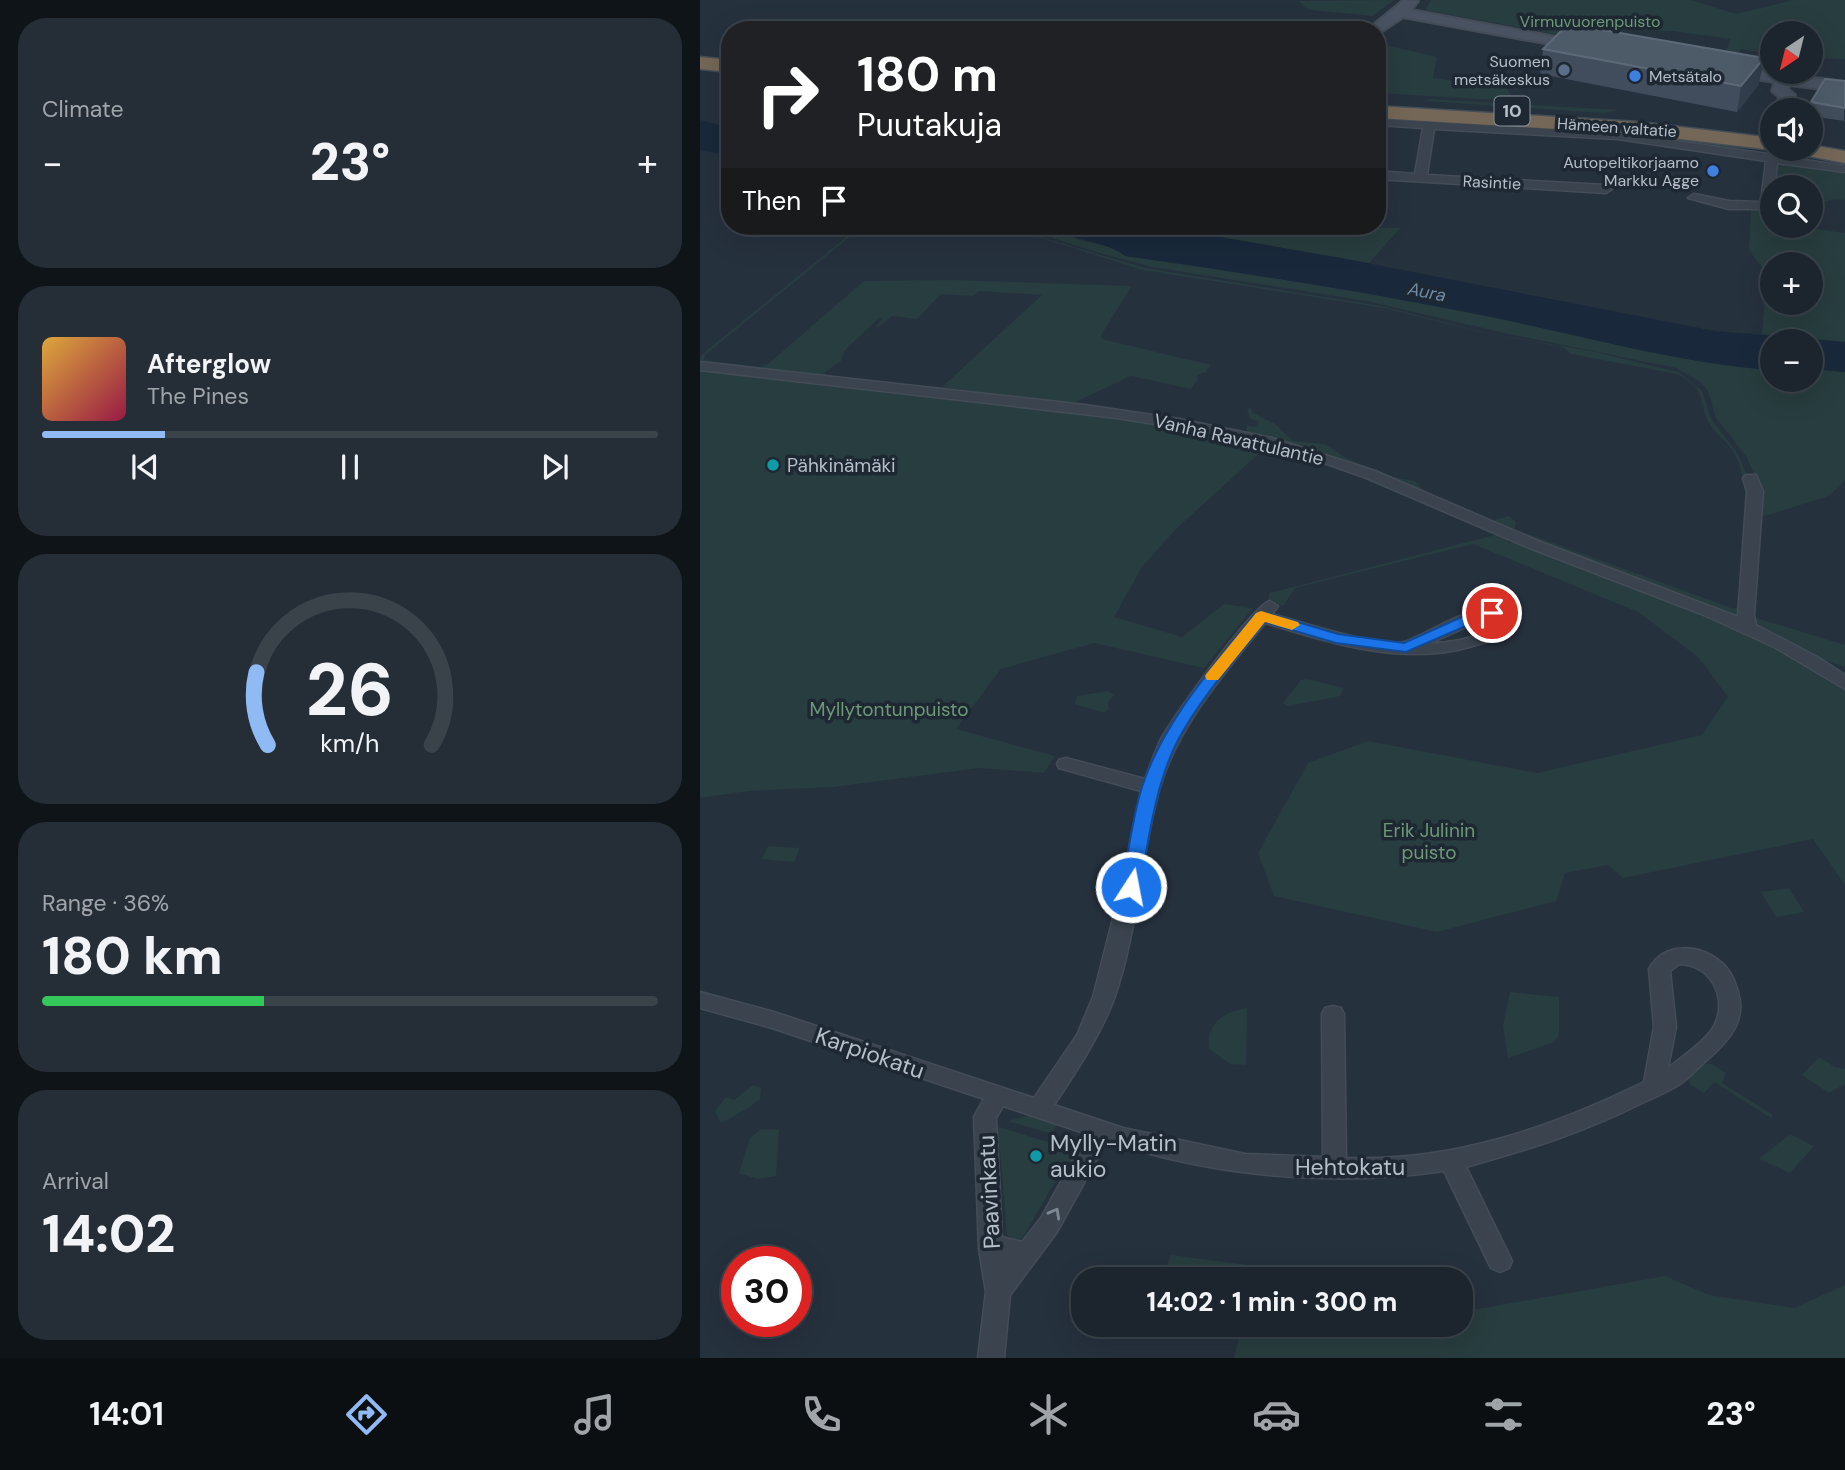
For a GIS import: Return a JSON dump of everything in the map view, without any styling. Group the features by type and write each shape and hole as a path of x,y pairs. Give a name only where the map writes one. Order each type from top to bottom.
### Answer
{"highway":[{"path":"700,63 721,65"},
{"path":"700,71 721,72"},
{"name":"Hämeen valtatie","path":"1386,105 1646,119 1760,133"},
{"name":"Hämeen valtatie","path":"1386,114 1638,128 1760,148"},
{"path":"1823,143 1845,147"},
{"path":"1823,155 1845,157"}],"street":[{"path":"1386,22 1412,0"},
{"path":"1401,12 1594,48"},
{"path":"1714,69 1791,92 1845,87"},
{"path":"1386,123 1596,134 1760,149"},
{"path":"1421,176 1429,125"},
{"path":"1694,198 1729,205 1764,206 1769,201 1772,161"},
{"path":"1821,161 1845,169"},
{"name":"Rasintie","path":"1386,175 1606,189"},
{"name":"Vanha Ravattulantie","path":"700,366 941,390 1126,414 1283,445 1350,467 1539,547 1748,628 1794,650 1845,683"},
{"path":"1748,628 1746,615 1755,491 1751,478"},
{"path":"1040,1108 1086,1038 1104,997 1131,887 1151,788 1170,740 1185,714 1266,611 1336,638 1406,648 1435,649 1469,643 1496,631 1504,620 1496,614 1484,613 1406,648"},
{"path":"1066,764 1151,788"},
{"name":"Hehtokatu","path":"1040,1108 1101,1130 1185,1152 1245,1164 1390,1170 1451,1161 1556,1132 1600,1114 1672,1078 1704,1053 1728,1021 1728,993 1719,972 1699,958 1684,955 1671,958 1659,969 1665,1027 1654,1086"},
{"name":"Karpiokatu","path":"700,1000 774,1020 1040,1108"},
{"path":"1333,1014 1335,1168"},
{"name":"Paavinkatu","path":"991,1358 998,1292 991,1249 985,1118 998,1095"},
{"name":"Paavinkatu","path":"998,1292 1049,1225 1101,1130"},
{"path":"1451,1161 1500,1261"},
{"path":"991,1249 1001,1247 1027,1253"}],"green space":[{"path":"1394,0 1373,16 1312,10 1299,1"},
{"name":"Virmuvuorenpuisto","path":"1431,0 1691,0 1736,14 1794,0 1845,0 1845,59 1824,58 1824,21 1760,21 1760,53 1741,49 1735,63 1721,64 1731,39 1673,31 1609,31 1597,42 1425,10"},
{"path":"1386,45 1437,57 1433,78 1507,88 1514,101 1386,94"},
{"path":"1429,99 1620,110 1602,113 1426,101"},
{"path":"1386,118 1575,126 1744,144 1744,149 1741,151 1685,143 1386,122"},
{"path":"1778,162 1845,170 1845,200 1834,199 1823,202 1823,175 1775,175"},
{"path":"1751,209 1760,210 1760,238 1823,238 1823,230 1845,233 1845,342 1823,340 1823,329 1762,329 1764,315 1823,315 1823,252 1760,252 1760,265 1749,250"},
{"path":"1386,228 1400,228 1369,263 1209,235 1386,235"},
{"path":"852,235 705,355 704,360 760,367 768,364 864,281 955,280 1132,286 1101,335 1102,339 1211,365 1206,372 1197,375 1198,379 1191,389 1131,376 1071,404 942,387 1042,295 979,291 973,296 941,294 917,319 892,316 879,327 876,326 882,319 880,317 844,351 841,361 824,373 828,377 701,363 700,357"},
{"path":"1032,235 1145,268 1381,306 1487,333 1591,351 1678,372 1702,391 1711,419 1738,454 1751,485 1742,608 1737,619 1518,534 1520,531 1734,609 1738,607 1746,527 1744,485 1740,467 1733,451 1711,426 1701,397 1694,386 1677,374 1571,354 1563,347 1476,331 1384,308 1143,270"},
{"path":"1044,235 1065,235 1116,248 1125,256 1381,296 1658,354 1760,369 1760,392 1823,392 1823,370 1845,372 1845,480 1829,496 1761,517 1761,489 1746,456 1716,418 1708,391 1699,381 1676,368 1509,334 1367,301 1153,267"},
{"name":"Myllytontunpuisto","path":"700,368 1171,424 1260,444 1265,448 1176,529 1142,567 1114,617 1182,637 1224,604 1253,608 1204,668 1094,643 1001,669 956,729 1055,756 1044,773 979,768 833,787 748,791 700,798"},
{"path":"1250,407 1253,413 1275,424 1293,441 1325,444 1346,458 1393,477 1415,481 1424,491 1491,521 1509,516 1516,522 1514,530 1508,531 1394,482 1246,434 1247,425 1255,427 1259,422 1251,419 1247,411"},
{"name":"Erik Julinin puisto","path":"1364,478 1507,537 1509,543 1517,542 1728,624 1808,665 1845,690 1845,885 1813,839 1623,878 1608,865 1565,873 1556,901 1437,932 1274,896 1258,853 1308,763 1368,741 1537,773 1702,735 1728,697 1698,657 1638,612 1473,544 1295,588 1283,606 1268,599 1270,593 1495,535"},
{"path":"1753,617 1845,645 1845,667 1817,658 1762,631"},
{"path":"1301,680 1344,688 1340,696 1288,706 1283,703"},
{"path":"1107,691 1114,695 1108,702 1109,709 1104,713 1075,704 1077,696"},
{"path":"768,846 800,848 794,862 762,859"},
{"path":"1789,888 1804,912 1776,917 1761,892"},
{"path":"1510,992 1559,997 1559,1035 1554,1042 1508,1058 1503,1026"},
{"path":"1247,1008 1246,1065 1230,1064 1209,1049 1210,1032 1224,1016"},
{"path":"1819,1057 1835,1067 1845,1069 1845,1084 1829,1093 1802,1075"},
{"path":"1703,1064 1712,1064 1726,1073 1722,1083 1773,1115 1771,1118 1714,1082 1704,1093 1691,1085 1687,1076"},
{"path":"753,1085 761,1088 760,1099 721,1123 715,1111 726,1097 734,1100"},
{"path":"1031,1115 1057,1124 1052,1134 1008,1121"},
{"path":"999,1127 1078,1151 1076,1158 1066,1163 1023,1237 1018,1241 1007,1235 1000,1150 993,1143 994,1133"},
{"path":"761,1129 779,1130 776,1176 757,1179 739,1173 750,1138"},
{"path":"1790,1134 1814,1146 1790,1173 1759,1159"},
{"path":"1171,1255 1263,1267 1166,1267"},
{"path":"1665,1276 1709,1295 1794,1308 1845,1285 1845,1358 1234,1358 1239,1337 1473,1337 1473,1310"}],"water":[{"path":"700,120 721,126 721,154 700,150"},
{"name":"Aura","path":"1067,235 1209,235 1715,331 1760,335 1760,369 1696,361 1424,304 1125,256 1108,247"},
{"path":"1823,340 1845,342 1845,372 1823,370"}],"building":[{"path":"1568,24 1760,57 1760,63 1741,86 1543,49"},
{"path":"1824,81 1845,81 1845,108 1823,104 1823,98 1813,98"}],"slow traffic":[{"path":"1213,676 1261,616 1292,625"}],"place":[{"name":"Suomen metsäkeskus","path":"1564,70"},
{"name":"Metsätalo","path":"1635,76"},
{"name":"Autopeltikorjaamo Markku Agge","path":"1713,171"},
{"name":"Pähkinämäki","path":"773,465"},
{"name":"Mylly-Matin aukio","path":"1036,1156"}],"route":[{"path":"1131,887 1151,788 1170,740 1197,697 1261,616 1355,643 1406,648 1418,640 1479,615 1492,613"}]}
